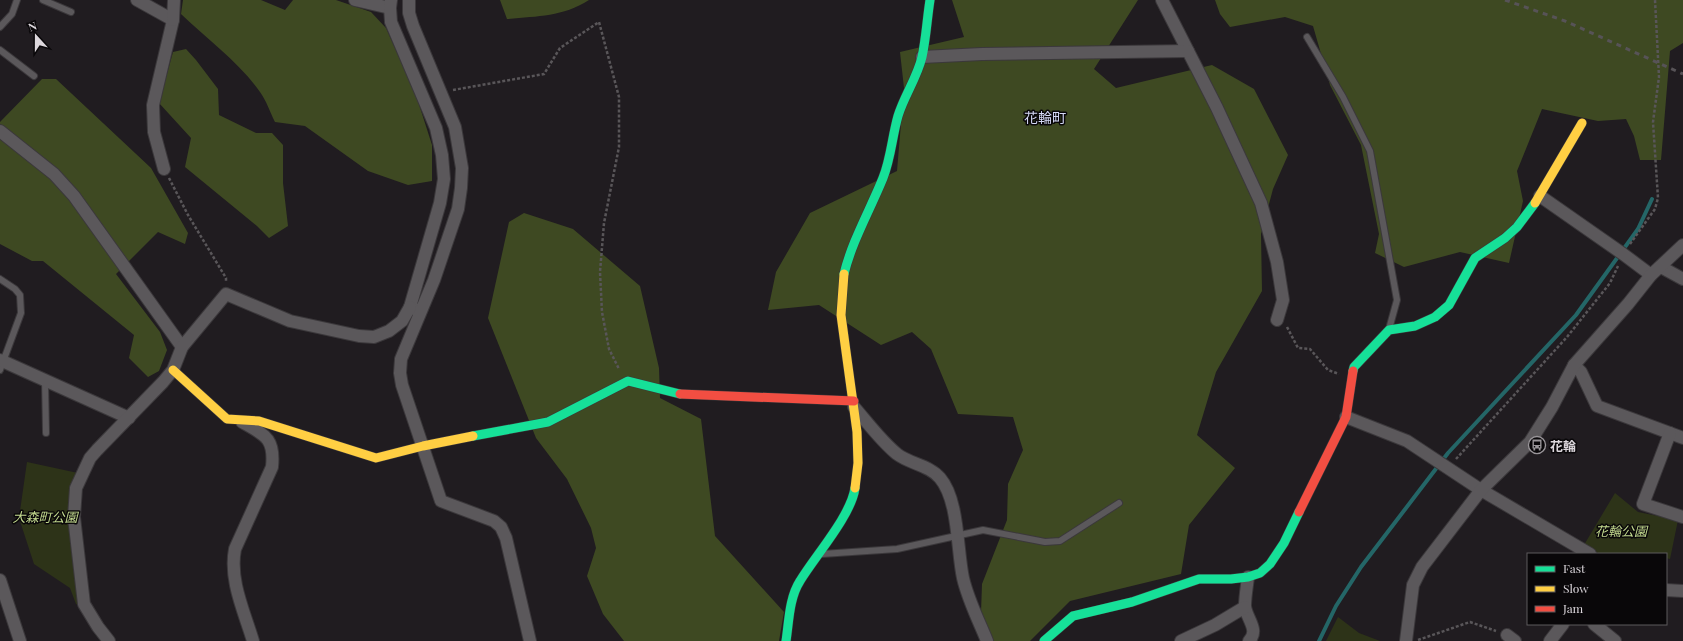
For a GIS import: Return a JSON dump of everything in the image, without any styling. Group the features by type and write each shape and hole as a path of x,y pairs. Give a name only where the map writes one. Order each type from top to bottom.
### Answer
{"street":[{"path":"137,0 173,20"},
{"path":"164,169 154,132 154,105 173,20 174,0"},
{"path":"109,641 98,628 84,604 74,517 76,488 90,458 173,370 182,347 226,294 290,320 359,336 374,337 389,332 402,321 410,307 440,203 443,173 442,155 436,128 392,22 391,4 355,0"},
{"path":"410,0 409,13 413,26 455,127 460,148 462,168 458,209 422,311 401,359 400,372 402,385 441,501 494,521 501,527 506,538 530,641"},
{"path":"786,641 793,597 799,582 850,504 854,494 858,462 857,432 841,315 843,278 848,258 872,205 885,171 900,111 913,83 922,56 930,0"},
{"path":"1162,0 1217,108 1260,203 1277,262 1283,300 1277,320"},
{"path":"922,56 1188,51"},
{"path":"1044,641 1073,616 1132,602 1199,578 1231,579 1248,577 1260,573 1270,564 1284,543 1346,418 1354,367 1389,330 1415,326 1435,317 1449,305 1474,258 1505,238 1517,228 1540,196 1554,169 1582,124"},
{"path":"0,131 54,174 74,196 182,347"},
{"path":"1540,196 1623,254 1651,276"},
{"path":"1406,641 1411,597 1416,577 1422,567 1481,490 1530,442 1552,407 1574,365 1651,276 1683,245"},
{"path":"1661,267 1683,279"},
{"path":"410,307 422,311"},
{"path":"1,363 45,380 129,418"},
{"path":"1574,365 1582,372 1597,406 1683,438"},
{"path":"173,370 227,419 259,421 376,458 423,446 548,422 628,381 684,395 854,404"},
{"path":"854,404 877,435 898,455 929,470 940,478 950,496 963,579 987,641"},
{"path":"1346,418 1407,441 1481,490 1588,553"},
{"path":"240,420 264,434 271,445 273,457 272,467 235,549 233,562 239,596 253,641"},
{"path":"1670,433 1643,504 1683,517"},
{"path":"1248,577 1245,607 1253,625 1254,633 1249,641"},
{"path":"0,580 20,641"},
{"path":"1667,590 1683,591"},
{"path":"1181,641 1215,625 1245,607"},
{"path":"0,614 12,620"},
{"path":"1550,641 1562,625"},
{"path":"1595,625 1615,641"}],"lane":[{"path":"0,27 12,14 17,0"},
{"path":"43,0 71,12"},
{"path":"1307,38 1343,97 1370,151 1397,300 1389,330"},
{"path":"0,50 34,76"},
{"path":"0,279 15,288 20,295 21,314 1,363"},
{"path":"45,380 46,433"},
{"path":"818,554 897,548 957,534 983,530 1045,542 1060,541 1119,503"}],"path":[{"path":"440,92 544,74 560,48 599,22 619,97 619,146 604,223 601,258 600,272 602,312 609,349 619,369 628,381"},
{"path":"164,169 188,215 226,278 226,294"},
{"path":"1277,320 1288,328 1298,348 1310,349 1328,370 1352,380"},
{"path":"1416,641 1470,622 1511,638"}],"green space":[{"path":"183,0 261,0 285,10 293,0 336,0 371,12 386,28 416,95 432,145 432,181 408,185 368,171 305,126 275,122 264,99 252,81 233,61 181,14"},
{"path":"500,0 589,0 579,6 559,13 507,19"},
{"path":"952,0 1138,0 1094,69 1116,88 1212,65 1254,89 1288,155 1273,189 1261,234 1262,291 1216,372 1197,435 1235,468 1189,525 1181,574 1070,601 1030,641 980,641 982,584 1007,520 1008,484 1023,450 1013,417 958,414 931,349 912,332 881,345 819,305 768,310 776,272 810,213 897,171 904,88 900,52 964,37"},
{"path":"1215,0 1683,0 1683,43 1670,51 1661,160 1640,160 1634,136 1626,119 1598,121 1542,109 1517,171 1523,201 1509,263 1460,252 1404,267 1375,253 1379,234 1361,145 1330,85 1313,26 1285,17 1230,27 1220,14"},
{"path":"186,49 218,89 219,115 256,133 272,133 283,145 283,183 288,226 269,238 257,226 185,167 191,138 159,103 173,52"},
{"path":"42,79 56,79 151,168 188,233 185,244 158,232 116,274 160,332 167,350 159,371 148,377 129,358 134,335 43,261 32,261 0,244 0,122"},
{"path":"524,213 573,229 640,286 659,368 660,398 701,419 715,536 784,612 779,641 624,641 603,614 587,576 596,548 591,528 567,479 536,438 488,318 509,222"},
{"name":"大森町公園","path":"27,462 78,473 82,607 76,604 70,588 34,564 19,518"},
{"name":"花輪公園","path":"1615,493 1638,512 1678,520 1670,559 1667,558 1667,553 1598,553 1584,545"},
{"path":"1338,617 1359,633 1380,641 1326,641"}],"waterway":[{"path":"1319,641 1336,606 1361,567 1448,453 1576,315 1638,229 1652,199"}],"railway":[{"path":"1505,0 1565,21 1683,74"}],"traffic: fast":[{"path":"844,274 856,238 883,178 888,163 898,116 920,65 925,43 930,0"},
{"path":"1353,371 1354,367 1389,330 1415,326 1435,317 1449,305 1475,258 1505,238 1517,227 1535,203"},
{"path":"473,436 548,422 628,381 680,394"},
{"path":"786,641 790,610 796,588 840,523 847,511 855,488"},
{"path":"1044,641 1073,616 1132,602 1199,579 1231,579 1248,577 1260,573 1270,564 1284,543 1299,512"}],"traffic: slow":[{"path":"1535,203 1582,123"},
{"path":"844,274 841,315 857,432 858,463 855,488"},
{"path":"173,370 227,419 259,421 376,458 423,446 473,436"}],"traffic: jam":[{"path":"1299,512 1346,417 1353,371"},
{"path":"680,394 854,401"}],"place":[{"name":"花輪","path":"1537,445"}],"district":[{"name":"花輪町","path":"1045,117"}]}
